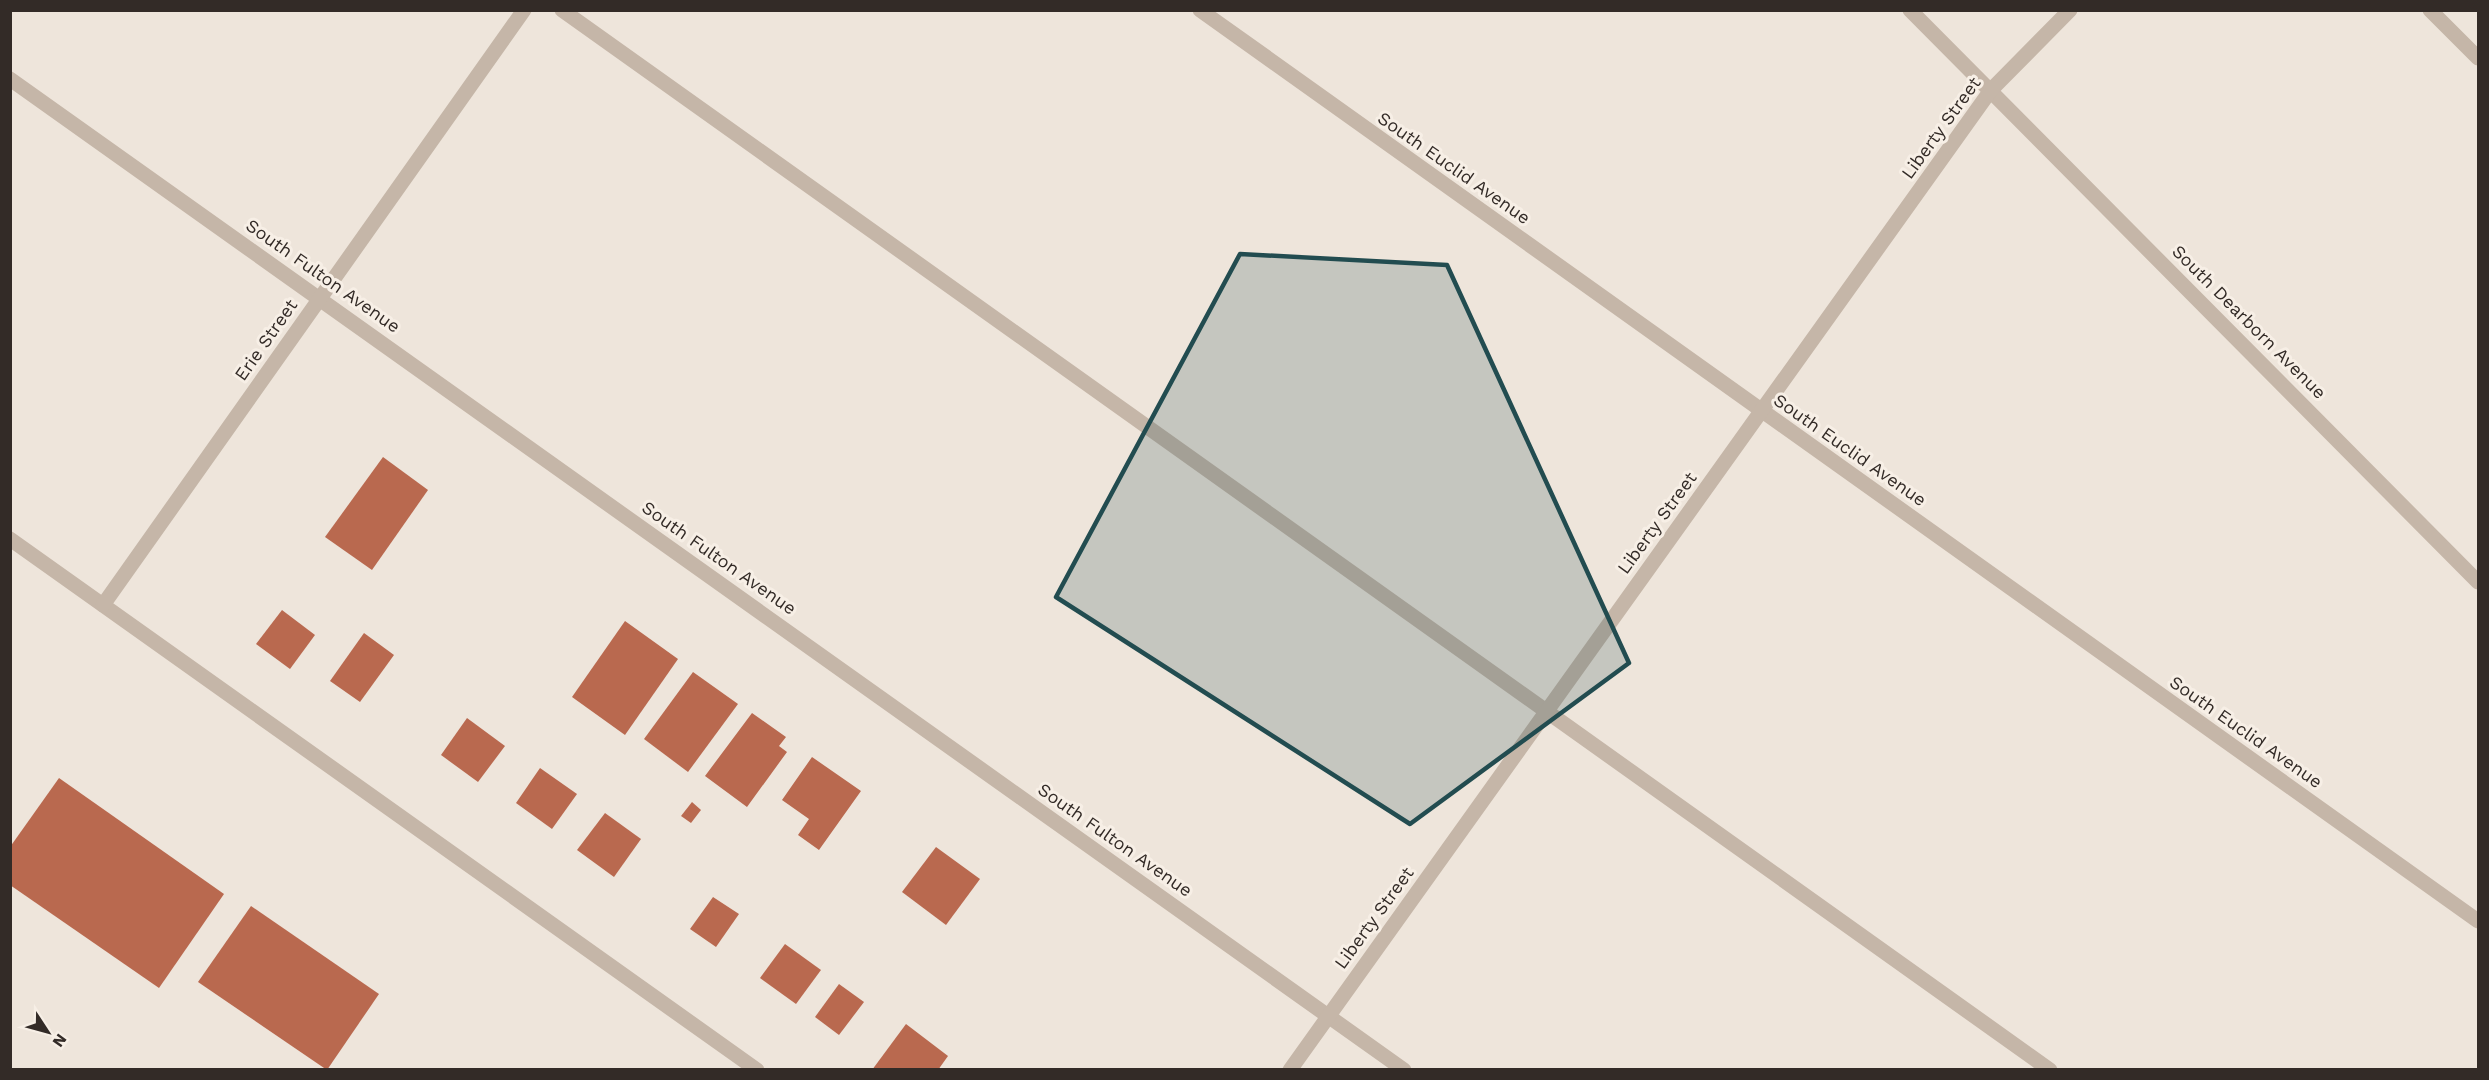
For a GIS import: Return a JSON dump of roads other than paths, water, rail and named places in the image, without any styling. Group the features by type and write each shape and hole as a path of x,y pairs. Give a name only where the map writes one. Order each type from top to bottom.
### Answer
{"street":[{"name":"Erie Street","path":"103,605 524,10"},
{"path":"562,10 2050,1070"},
{"name":"South Euclid Avenue","path":"1200,10 2478,921"},
{"name":"South Dearborn Avenue","path":"1910,10 2478,582"},
{"name":"Liberty Street","path":"1290,1070 1991,90 2070,10"},
{"path":"2430,10 2478,58"},
{"name":"South Fulton Avenue","path":"10,79 1404,1070"},
{"path":"10,539 757,1070"}]}
